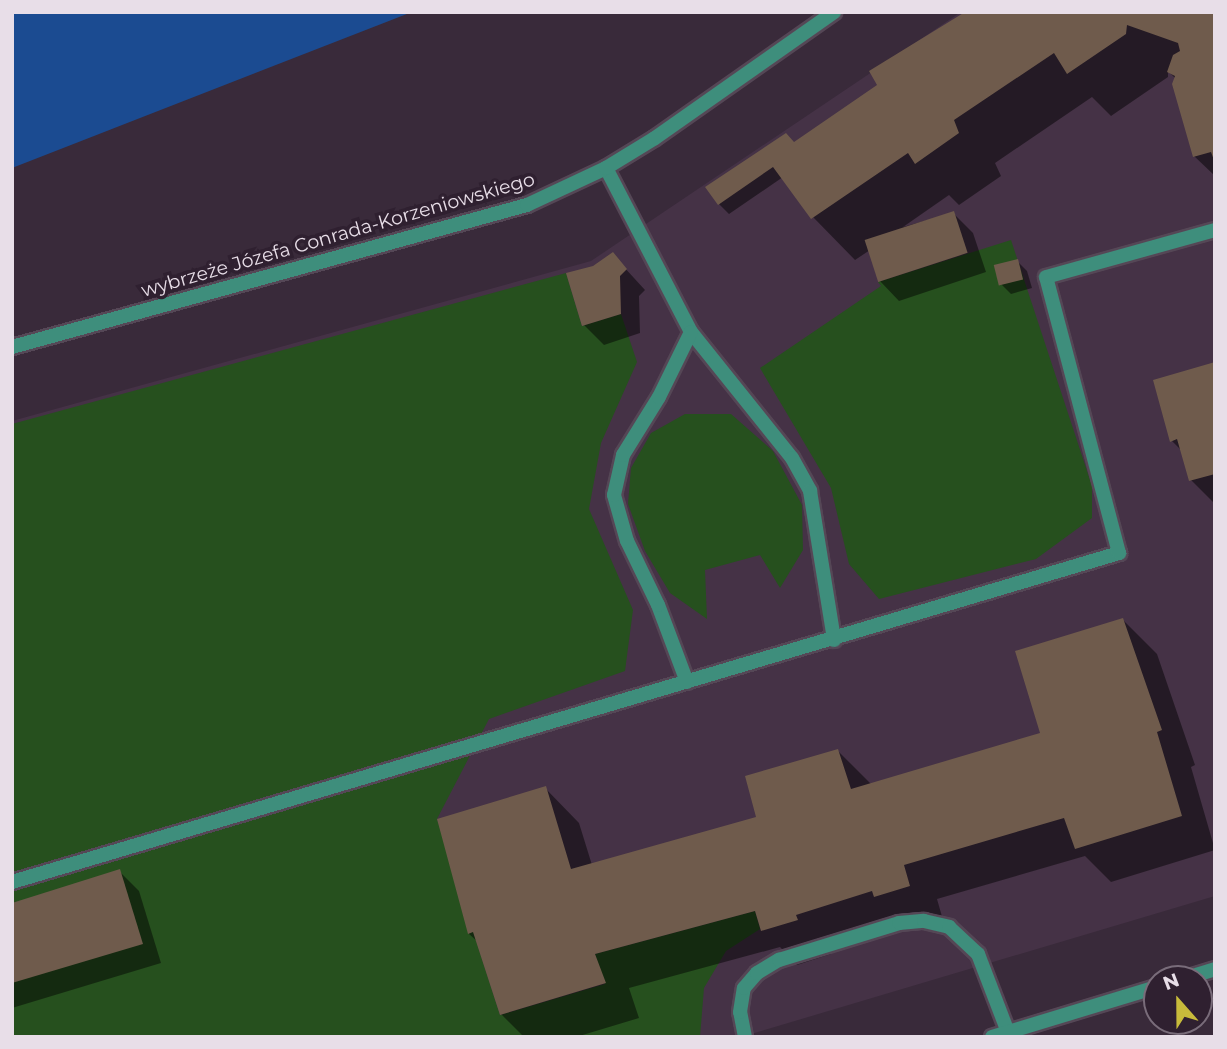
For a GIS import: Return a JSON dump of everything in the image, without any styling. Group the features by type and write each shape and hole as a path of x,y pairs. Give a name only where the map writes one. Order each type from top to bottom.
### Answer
{"street":[{"name":"wybrzeże Józefa Conrada-Korzeniowskiego","path":"12,347 527,205 606,168 834,12"},
{"path":"606,168 691,332 792,458 810,491 834,640"},
{"path":"12,882 834,640 1118,553 1046,277 1215,230"},
{"path":"687,682 658,605 626,541 614,495 623,454 659,397 691,332"},
{"path":"745,1037 740,1012 744,988 757,973 779,960 899,923 924,921 949,927 978,954 1008,1032"},
{"path":"992,1037 1143,991"}],"shaded area":[{"path":"961,12 1215,12 1215,896 741,1037 12,1037 12,421 591,261"}],"green space":[{"path":"1011,240 1092,486 1092,518 1036,559 879,599 849,564 831,488 760,368 881,286 878,282"},
{"path":"566,273 582,326 621,314 637,362 601,443 589,509 633,610 625,671 489,719 437,819 500,1015 605,984 595,954 755,911 760,929 726,951 704,988 700,1037 12,1037 12,424"},
{"path":"685,414 731,414 773,451 802,505 803,550 780,588 760,555 705,570 707,619 670,593 645,551 628,504 631,468 651,433"}],"water":[{"path":"12,12 412,12 12,168"}],"building":[{"path":"965,12 1215,12 1215,163 1211,152 1193,157 1172,84 1175,76 1167,72 1173,55 1180,51 1178,43 1127,25 1126,34 1067,74 1054,53 954,120 959,133 915,164 908,153 811,219 773,167 718,205 705,187 786,133 794,142 877,85 869,71"},
{"path":"954,211 968,253 878,282 865,240"},
{"path":"613,252 627,269 620,276 621,314 582,326 566,273 593,266"},
{"path":"1018,259 1023,279 999,285 994,265"},
{"path":"1215,362 1215,474 1189,481 1177,439 1170,442 1153,380"},
{"path":"1123,618 1162,730 1157,732 1182,816 1075,849 1064,818 904,865 910,886 874,897 872,891 796,915 798,920 761,931 755,911 595,954 606,983 500,1015 473,932 468,934 437,819 546,786 571,869 756,817 745,776 838,749 851,789 1040,733 1015,651"},
{"path":"120,869 143,944 12,983 12,903"}]}
